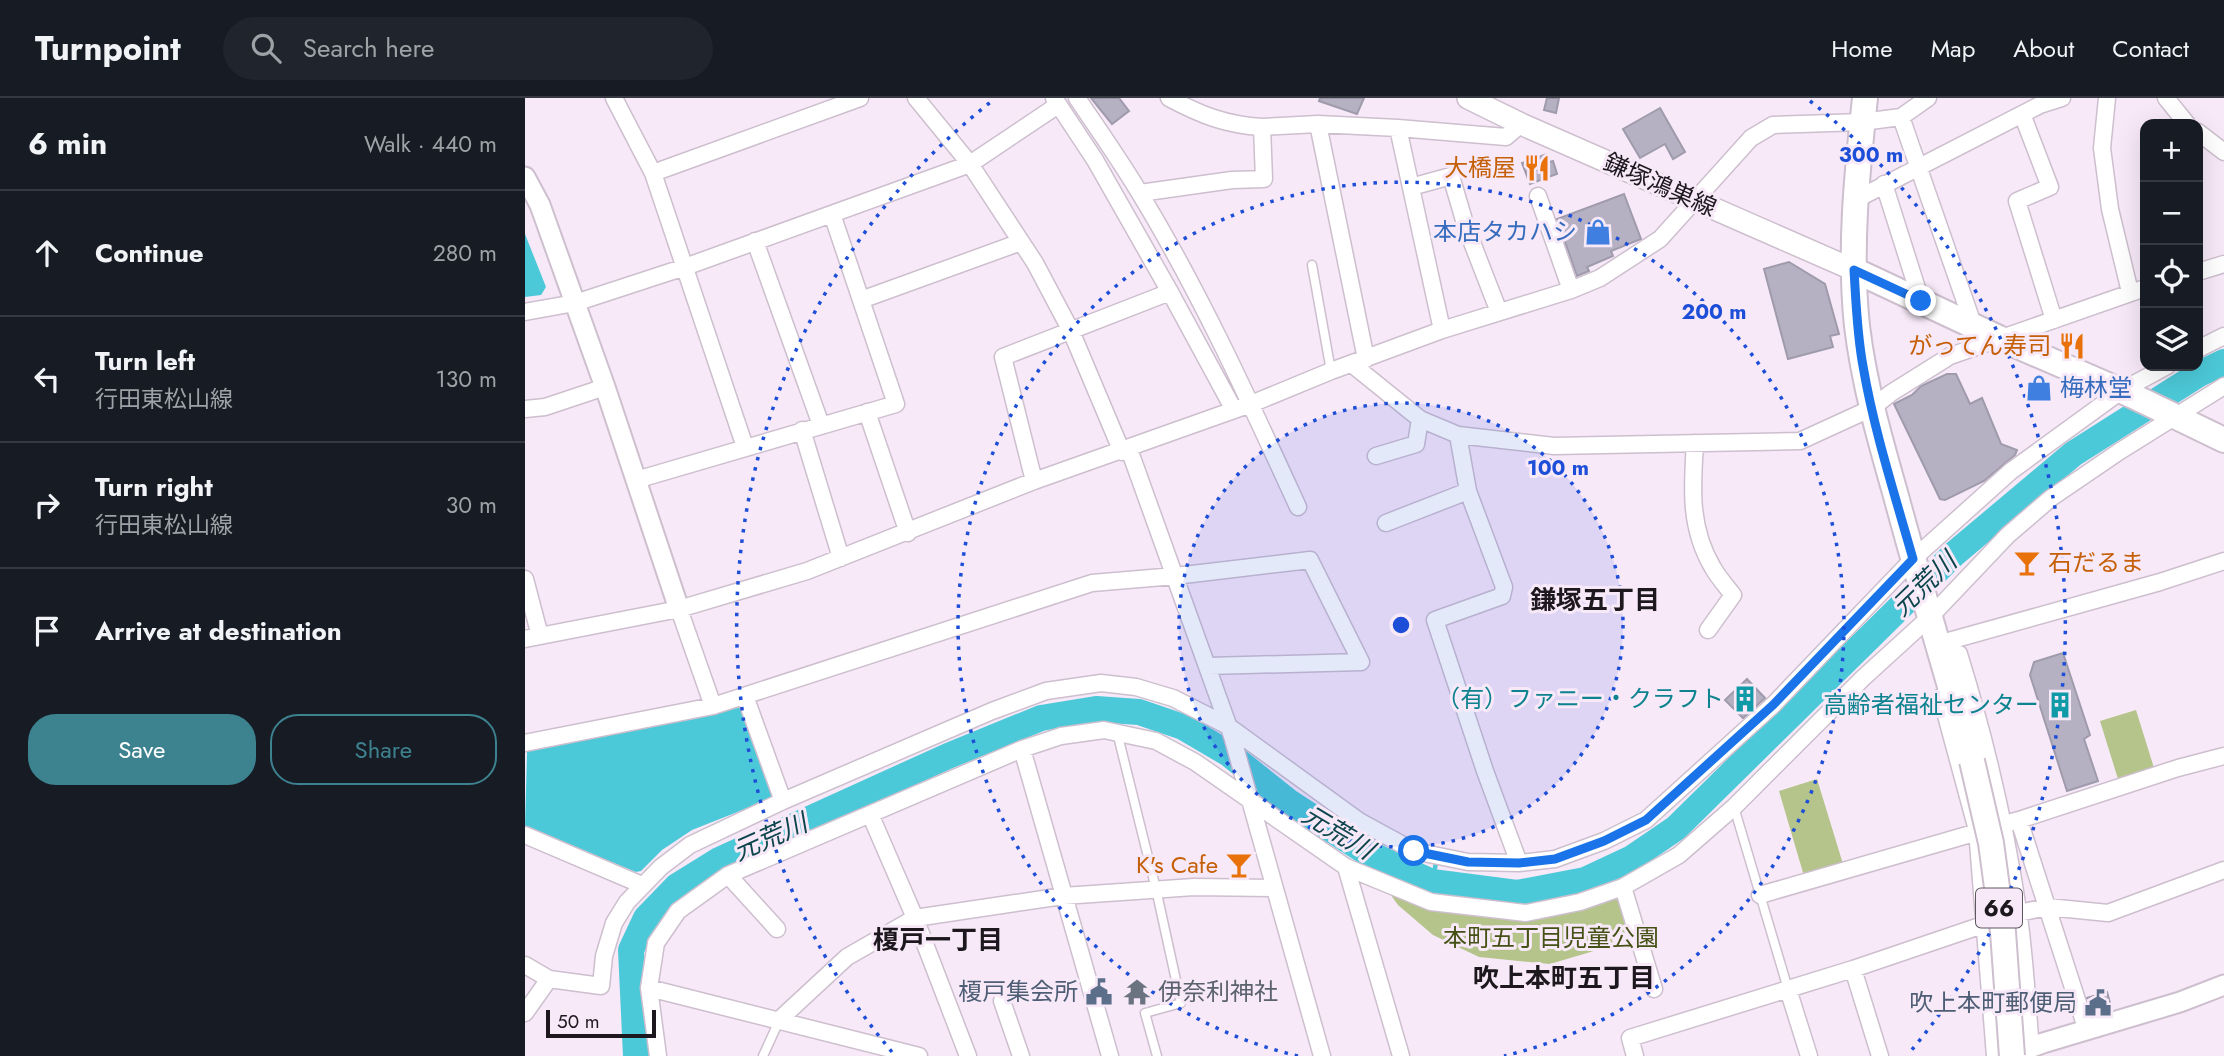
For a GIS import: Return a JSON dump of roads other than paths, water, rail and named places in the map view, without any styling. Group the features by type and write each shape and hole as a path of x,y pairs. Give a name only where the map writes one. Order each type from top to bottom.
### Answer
{"main road":[{"name":"鎌塚鴻巣線","path":"1468,98 1521,124 1854,270"},
{"name":"66","path":"1863,110 1855,200 1854,270 1857,322 1872,408 1913,561 1972,761 1993,856 2022,1052"},
{"path":"1854,270 1974,327 2127,393 2224,440"}],"street":[{"path":"614,98 653,173 745,447"},
{"path":"653,173 860,98"},
{"path":"916,98 970,164 1021,242 1072,331 1125,450 1175,576 1230,731 1321,1056"},
{"path":"1077,98 1140,192 1192,287 1251,404 1298,507"},
{"path":"1169,98 1198,113 1236,126 1318,124 1506,136 1521,124"},
{"path":"525,579 532,637 679,609 807,571 1034,481 1251,404 1331,371 1442,330 1571,290 1600,278 1660,239 1751,138 1773,125 1863,110 1901,117 1928,98"},
{"path":"1855,200 2040,105 2062,98"},
{"path":"1318,124 1360,362 1420,419 1458,435 1554,446 1800,441 1872,408 1950,356 2138,290 2110,209 2102,148 2107,98"},
{"path":"2166,98 2183,119"},
{"path":"525,312 575,303 685,267 970,164 1056,101 1095,160 1234,410"},
{"path":"2022,114 2050,187 2017,201 2054,320"},
{"path":"1901,117 1974,327"},
{"path":"1140,192 1232,180 1264,179 1262,127"},
{"path":"1398,128 1442,330"},
{"path":"2203,136 2224,152"},
{"path":"1411,187 1451,176 1466,227 1499,312"},
{"path":"525,177 540,205 605,387 713,706"},
{"path":"1884,184 1921,301"},
{"path":"1538,196 1571,290"},
{"path":"636,480 896,404 832,214"},
{"path":"755,242 821,425"},
{"path":"861,300 1021,242"},
{"path":"2203,270 2224,264"},
{"path":"1034,481 1003,357 1170,292"},
{"path":"2203,346 2224,336"},
{"path":"525,965 549,979 601,986 604,956 614,923 627,902 661,867 690,845 783,801 992,711 1046,691 1101,683 1136,687 1173,698 1230,731 1359,821 1414,851 1468,862 1519,863 1555,859 1604,841 1646,820 1773,705 1913,561 2011,471 2160,371"},
{"path":"658,1056 649,988 656,943 678,911 728,875 1022,749 1061,736 1104,730 1156,741 1195,762 1346,867 1431,902 1526,913 1580,902 1623,887 1679,855 1734,807 2008,536 2051,498 2120,451 2169,413 2224,386"},
{"path":"525,409 545,407 605,387"},
{"path":"867,412 908,533"},
{"path":"1376,456 1416,444 1420,419"},
{"path":"803,430 841,558"},
{"path":"1458,435 1468,491 1504,587 1502,596 1435,620 1519,863"},
{"path":"1695,443 1691,494 1698,538 1713,569 1733,595 1708,629"},
{"path":"1386,523 1468,491"},
{"path":"525,743 713,706 1092,583 1310,560 1361,662 1208,667"},
{"path":"1938,645 2161,582 2224,561"},
{"path":"1938,645 1959,654 2011,821 2048,907 2087,1031"},
{"path":"1938,645 1933,666 1977,830 1995,1056"},
{"path":"745,696 783,801"},
{"path":"1022,749 1109,1056"},
{"path":"1760,895 2224,756"},
{"path":"870,814 915,918 968,1056"},
{"path":"2011,821 2018,913 2022,1052"},
{"path":"525,835 642,886"},
{"path":"1346,867 1401,1056"},
{"path":"1635,1056 1630,1038 1853,969 2018,913 2048,907 2108,913 2224,870"},
{"path":"728,875 777,929"},
{"path":"779,1020 847,957 915,918 1063,896 1194,887 1274,888"},
{"path":"1623,887 1654,989"},
{"path":"1853,969 1880,1056"},
{"path":"525,1013 549,979"},
{"path":"2007,1056 2180,1002 2224,985"},
{"path":"649,988 779,1020 895,1053 919,1056"},
{"path":"1788,989 1809,1056"},
{"path":"1002,1001 1021,1056"}],"lane":[{"path":"1312,265 1331,371"},
{"path":"1117,732 1181,1003 1145,1013 1157,1056"},
{"path":"1734,807 1788,989"},
{"path":"763,1056 779,1020"}],"water":[{"path":"525,234 546,287 541,295 525,297"},
{"path":"738,705 745,708 772,792 770,799 692,830 662,850 641,871 636,872 525,827 527,752 530,748 722,712"}],"waterway":[{"name":"元荒川","path":"636,1056 631,950 646,918 677,886 719,860 948,756 1041,718 1096,709 1139,712 1183,727 1229,754 1289,802 1366,852 1432,882 1517,893 1585,880 1632,858 1676,828 1954,554 2073,454 2199,374 2224,362"},
{"path":"1432,882 1436,863"}],"place":[{"name":"大橋屋","path":"1537,168"},
{"name":"本店タカハシ","path":"1598,232"},
{"name":"がってん寿司","path":"2072,346"},
{"name":"梅林堂","path":"2039,388"},
{"name":"石だるま","path":"2027,563"},
{"name":"（有）ファニー・クラフト","path":"1745,699"},
{"name":"高齢者福祉センター","path":"2060,705"},
{"name":"K's Cafe","path":"1239,865"},
{"name":"榎戸集会所","path":"1099,992"},
{"name":"伊奈利神社","path":"1137,992"},
{"name":"吹上本町郵便局","path":"2098,1003"}],"district":[{"name":"鎌塚五丁目","path":"1595,600"},
{"name":"榎戸一丁目","path":"938,940"},
{"name":"吹上本町五丁目","path":"1564,978"}],"park label":[{"name":"本町五丁目児童公園","path":"1551,938"}]}
